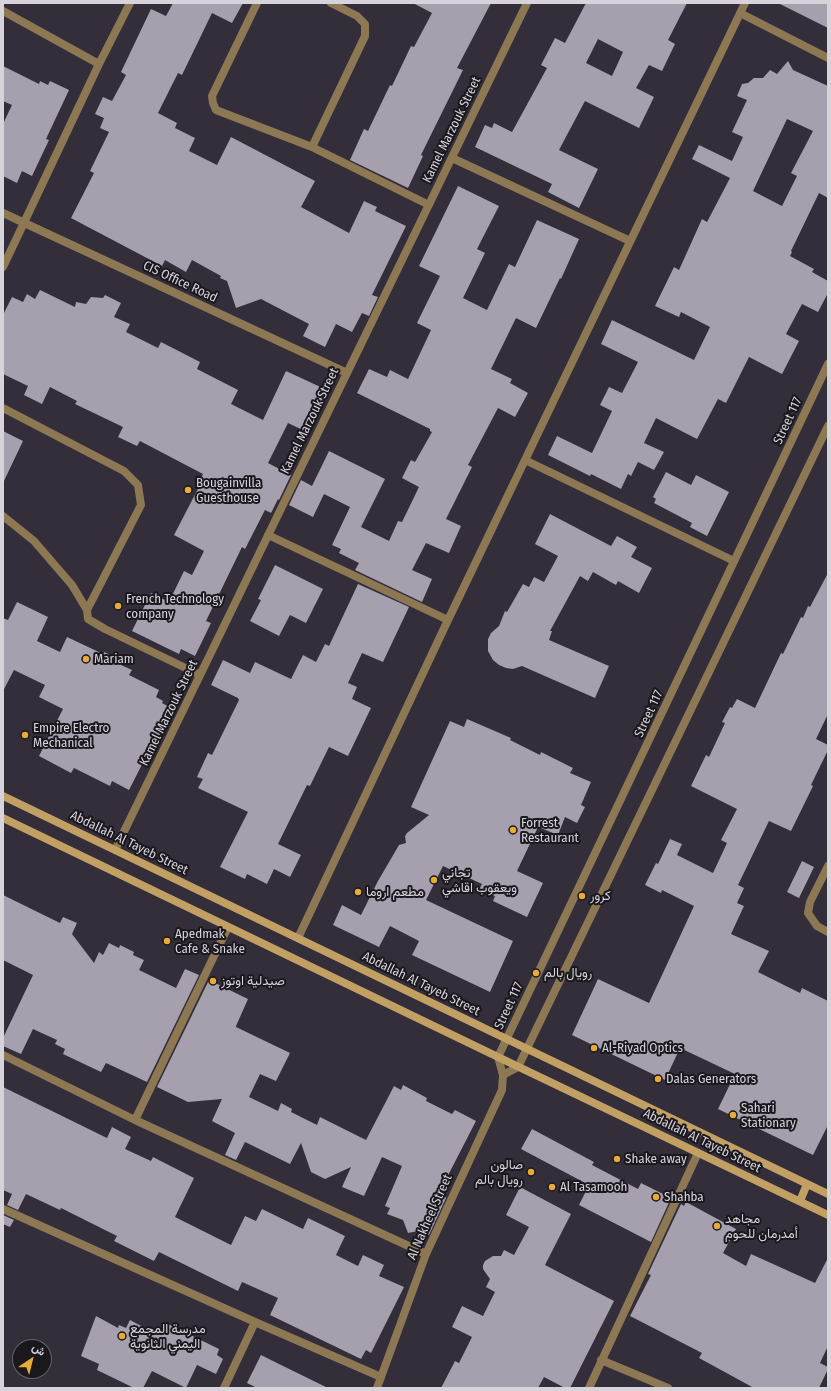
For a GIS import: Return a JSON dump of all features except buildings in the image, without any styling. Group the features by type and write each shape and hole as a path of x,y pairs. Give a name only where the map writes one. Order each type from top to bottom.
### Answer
{"main road":[{"name":"Abdallah Al Tayeb Street","path":"3,796 828,1194"},
{"name":"Abdallah Al Tayeb Street","path":"3,818 828,1215"},
{"path":"800,1201 807,1184"}],"street":[{"path":"3,267 130,3"},
{"path":"257,3 212,96 216,110 312,147 429,205"},
{"path":"312,147 365,36 365,24 357,16 331,3"},
{"name":"Kamel Marzouk Street","path":"115,850 527,3"},
{"path":"298,938 448,620 745,3"},
{"path":"3,11 100,64"},
{"path":"740,13 828,58"},
{"path":"452,158 630,241"},
{"name":"CIS Office Road","path":"3,213 347,373"},
{"name":"Street 117","path":"498,1057 828,364"},
{"path":"3,408 124,471 138,485 141,505 87,610"},
{"path":"498,1057 503,1075 518,1067 828,426"},
{"path":"525,460 734,561"},
{"path":"3,516 34,541 72,585 87,610 88,619 105,629 200,675"},
{"path":"268,535 448,620"},
{"path":"828,866 810,902 808,913 816,926 828,932"},
{"path":"136,1120 228,927"},
{"path":"3,1056 136,1120 426,1254"},
{"name":"Al Nakheel Street","path":"377,1388 426,1254 502,1090 503,1075"},
{"path":"589,1388 698,1153"},
{"path":"3,1209 381,1377"},
{"path":"224,1388 255,1322"},
{"path":"601,1360 668,1388"}],"place":[{"name":"Bougainvilla Guesthouse","path":"188,490"},
{"name":"French Technology company","path":"118,606"},
{"name":"Mariam","path":"86,659"},
{"name":"Empire Electro Mechanical","path":"25,735"},
{"name":"Forrest Restaurant","path":"513,830"},
{"name":"تجاني ويعقوب اقاشي","path":"434,880"},
{"name":"مطعم اروما","path":"358,892"},
{"name":"كرور","path":"582,896"},
{"name":"Apedmak Cafe & Snake","path":"167,941"},
{"name":"رويال بالم","path":"536,973"},
{"name":"صيدلية اوتوز","path":"213,981"},
{"name":"Al-Riyad Optics","path":"594,1048"},
{"name":"Dalas Generators","path":"658,1079"},
{"name":"Sahari Stationary","path":"733,1115"},
{"name":"Shake away","path":"617,1159"},
{"name":"صالون رويال بالم","path":"531,1172"},
{"name":"Al Tasamooh","path":"552,1187"},
{"name":"Shahba","path":"656,1197"},
{"name":"مجاهد أمدرمان للحوم","path":"717,1226"},
{"name":"مدرسة المجمع اليمني الثانوية","path":"122,1336"}]}
